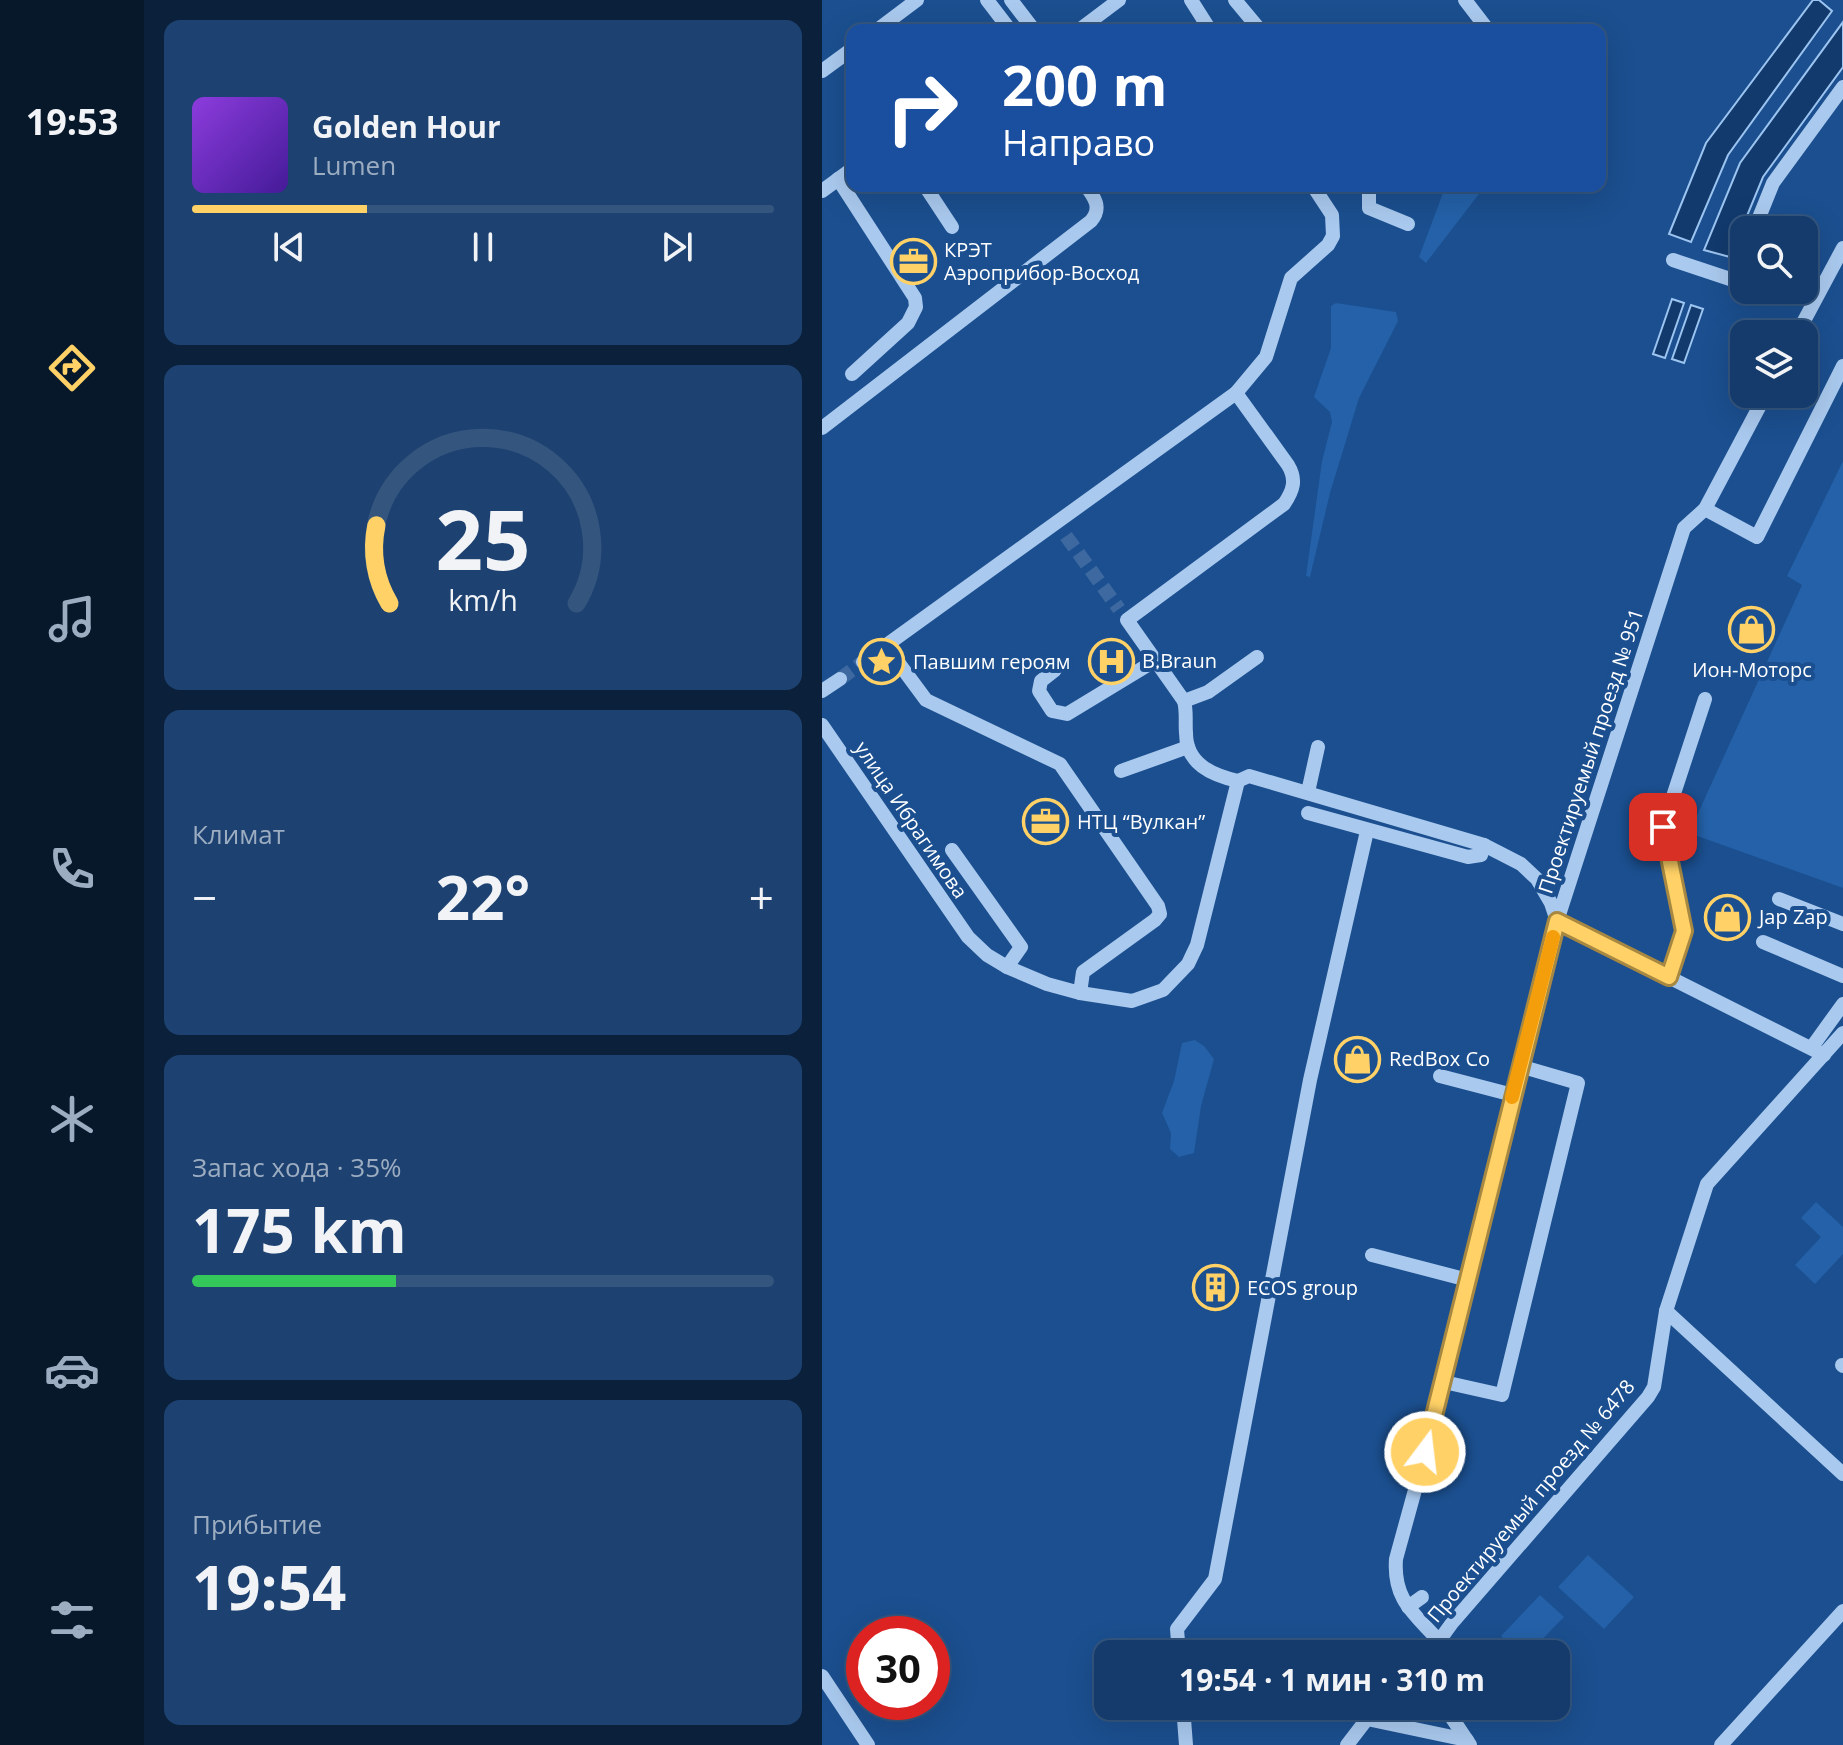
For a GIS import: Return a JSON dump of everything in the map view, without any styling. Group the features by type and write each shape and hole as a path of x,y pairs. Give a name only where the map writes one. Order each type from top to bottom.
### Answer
{"street":[{"path":"886,24 917,0"},
{"path":"987,0 1005,24"},
{"path":"1011,0 1029,24"},
{"path":"1087,24 1119,0"},
{"path":"1191,0 1206,24"},
{"path":"1465,0 1483,24"},
{"path":"1238,1 1255,24"},
{"path":"822,71 846,53"},
{"path":"1760,216 1773,183 1843,87"},
{"path":"822,191 846,173"},
{"path":"838,179 846,191"},
{"path":"846,192 915,298 916,307 908,323 852,374"},
{"path":"929,192 952,227"},
{"path":"822,428 1091,221 1097,203 1090,192"},
{"path":"863,662 1236,393 1266,357 1291,278 1320,253 1333,236 1332,215 1317,192"},
{"path":"1369,192 1369,208 1408,224"},
{"path":"1804,320 1843,248"},
{"path":"1673,260 1730,279"},
{"path":"1705,509 1757,537 1843,366"},
{"path":"1236,393 1293,473 1293,489 1284,504 1123,615 1184,701 1188,747 1199,765 1238,781 1249,776 1484,845 1539,873 1557,921 1818,1051"},
{"name":"Проектируемый проезд № 951","path":"1432,1640 1408,1607 1395,1580 1396,1559 1445,1400 1444,1382 1557,921 1684,528 1705,509 1759,408"},
{"path":"1056,523 1066,536"},
{"path":"886,646 926,700 1060,764 1158,906 1160,914 1155,920 1083,972 1080,993"},
{"path":"1184,701 1208,692 1257,657"},
{"path":"1055,670 1041,681 1039,691 1052,711 1067,714 1156,660"},
{"path":"822,691 840,679"},
{"path":"1669,977 1684,931 1663,827 1705,699"},
{"name":"улица Ибрагимова","path":"822,725 968,937 987,955 1047,984 1121,1000 1143,999 1163,990 1188,964 1197,945 1238,781"},
{"path":"1121,771 1188,747"},
{"path":"1308,792 1318,747"},
{"path":"1308,813 1468,857 1481,855 1484,845"},
{"path":"1178,1640 1177,1629 1215,1579 1310,1080 1367,831"},
{"path":"952,850 1021,947 1007,967"},
{"path":"1779,899 1843,924"},
{"path":"1763,942 1843,976"},
{"path":"1818,1051 1843,1004"},
{"path":"1818,1051 1843,1033"},
{"name":"Проектируемый проезд № 6478","path":"1442,1640 1452,1623 1648,1397 1654,1387 1666,1311 1707,1184 1818,1051"},
{"path":"1444,1382 1502,1395 1575,1098 1578,1083 1520,1066"},
{"path":"1440,1076 1513,1095"},
{"path":"1372,1255 1468,1280"},
{"path":"1666,1311 1843,1474"},
{"path":"1408,1607 1422,1597"},
{"path":"1721,1745 1843,1611"},
{"path":"822,1676 868,1745"},
{"path":"1347,1745 1367,1719 1468,1743"},
{"path":"1184,1720 1186,1745"},
{"path":"1453,1720 1468,1743"}],"shaded area":[{"path":"1813,0 1819,0 1832,11 1728,155 1691,242 1669,234 1706,143"},
{"path":"1843,22 1843,67 1763,177 1747,216 1730,216 1730,257 1704,250 1740,163"},
{"path":"1480,192 1426,263 1419,257 1443,193"},
{"path":"1672,299 1684,303 1665,358 1653,354"},
{"path":"1336,303 1396,312 1398,321 1359,398 1330,493 1310,577 1306,576 1322,461 1332,422 1330,412 1314,397 1331,348 1331,306"},
{"path":"1691,305 1703,309 1684,363 1672,359"},
{"path":"1843,461 1843,888 1689,833 1802,585 1787,576"},
{"path":"1195,1040 1214,1059 1201,1106 1194,1153 1179,1157 1170,1149 1171,1133 1162,1113 1174,1081 1182,1043"},
{"path":"1816,1202 1843,1227 1843,1254 1815,1284 1795,1265 1821,1237 1801,1218"},
{"path":"1588,1555 1634,1597 1604,1629 1558,1587"},
{"path":"1540,1595 1564,1617 1542,1640 1505,1640 1501,1636"}],"tunnel":[{"path":"1066,536 1119,609"},
{"path":"840,679 863,662"}],"slow traffic":[{"path":"1512,1097 1553,937"}],"place":[{"name":"КРЭТ Аэроприбор-Восход","path":"913,262"},
{"name":"Ион-Моторс","path":"1752,630"},
{"name":"B.Braun","path":"1111,661"},
{"name":"Павшим героям","path":"882,662"},
{"name":"НТЦ “Вулкан”","path":"1046,822"},
{"name":"Jap Zap","path":"1728,917"},
{"name":"RedBox Co","path":"1358,1059"},
{"name":"ECOS group","path":"1216,1288"}],"route":[{"path":"1425,1452 1557,921 1669,977 1684,931 1663,827"}]}
